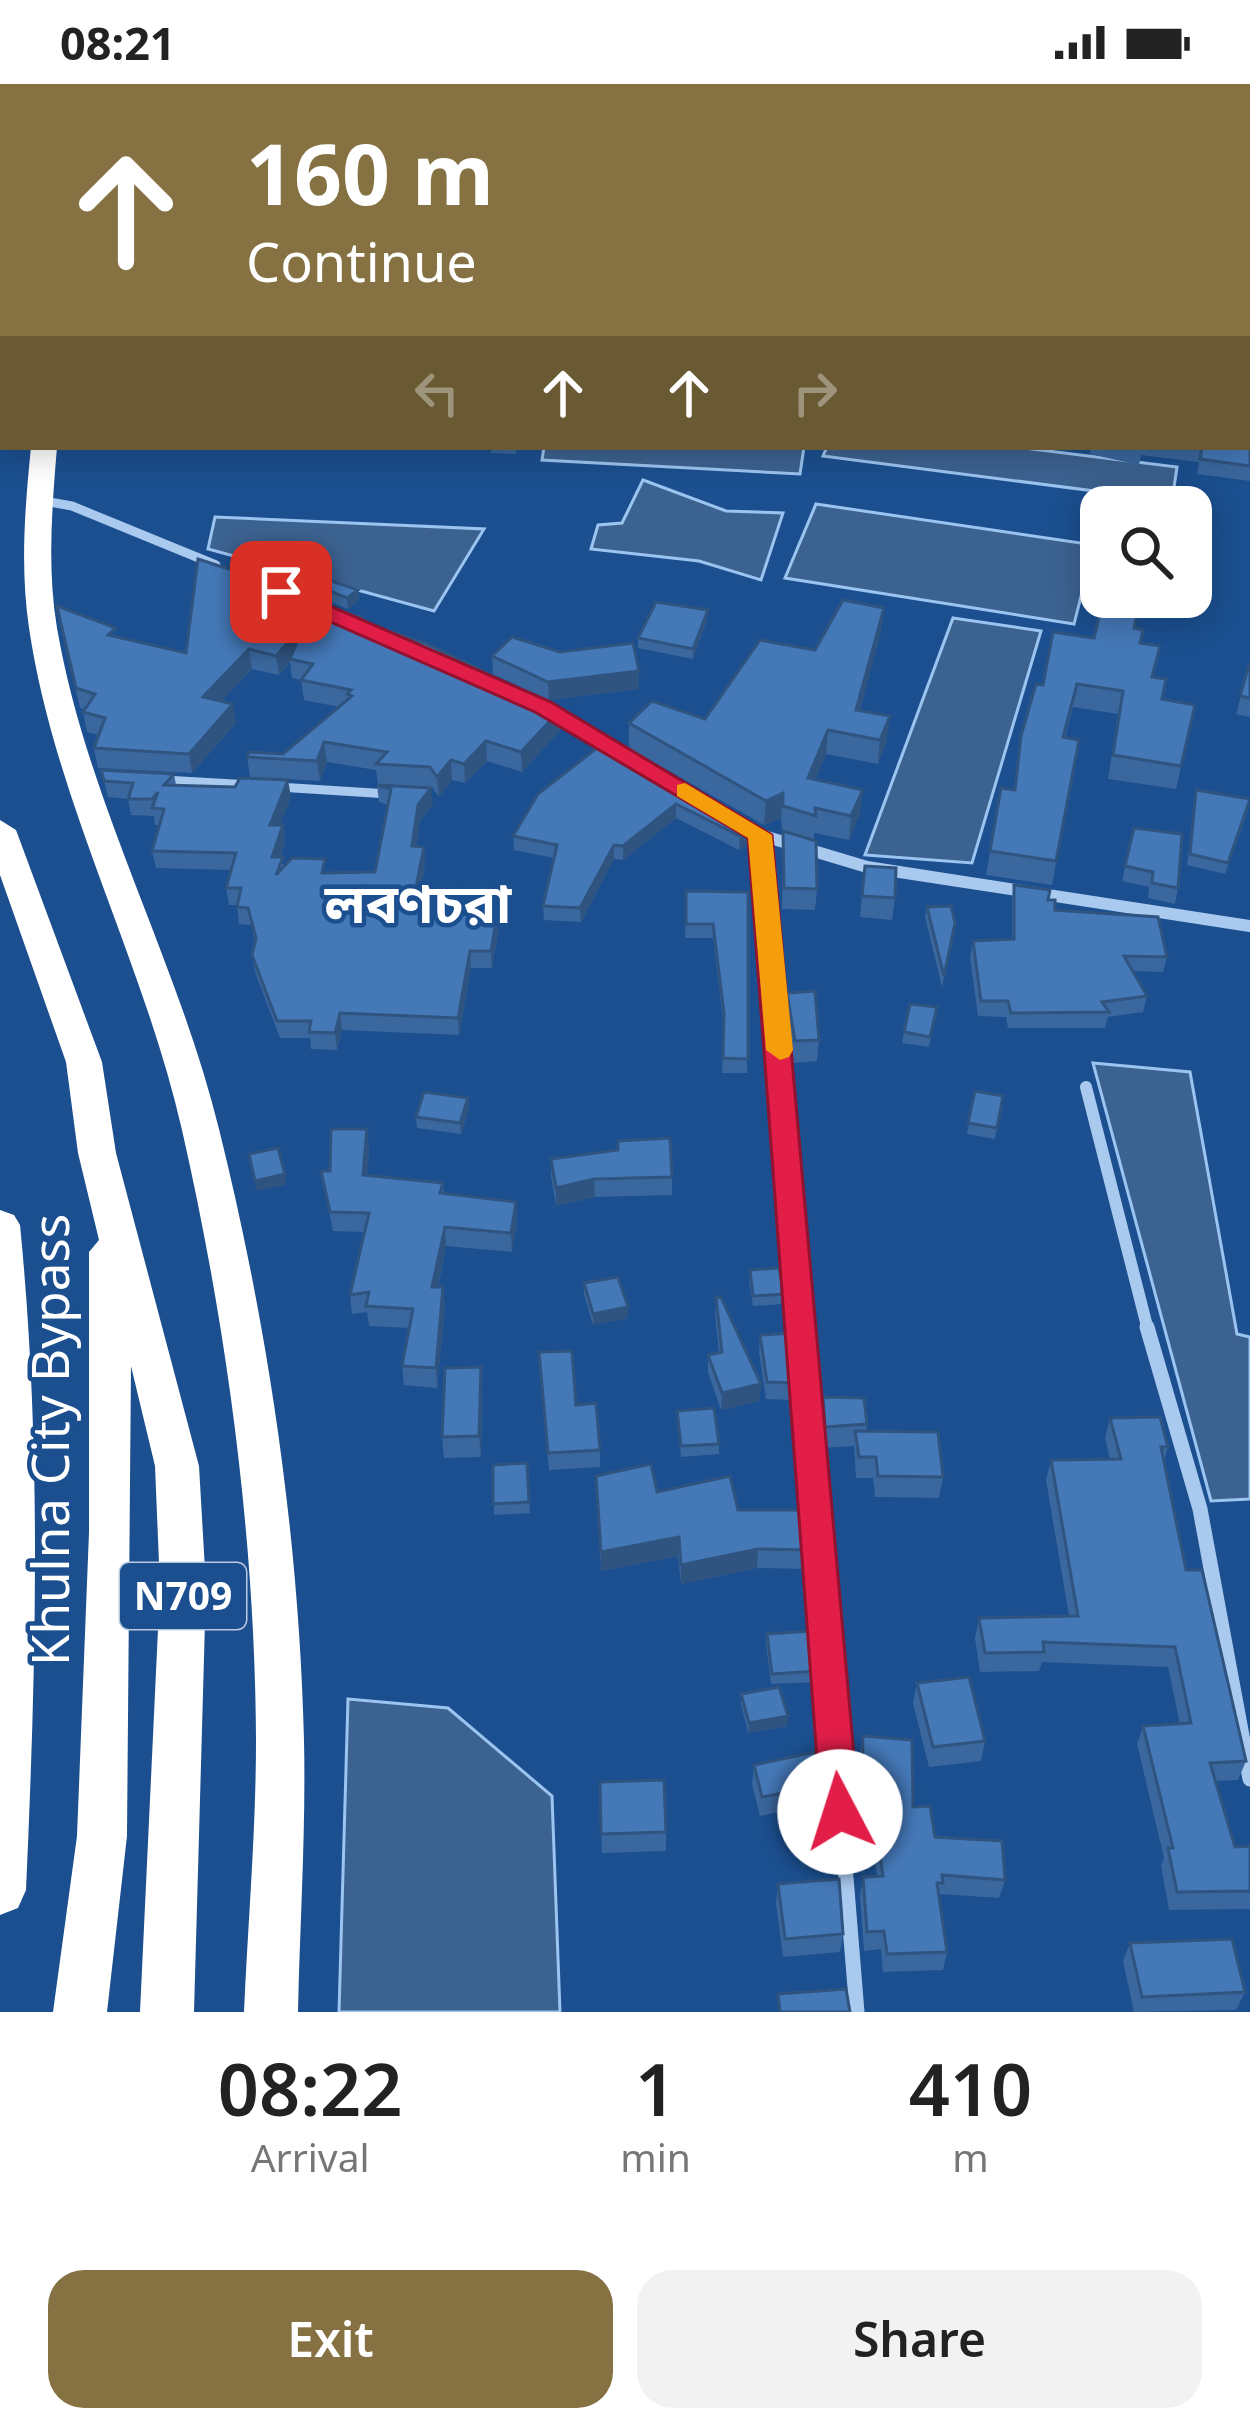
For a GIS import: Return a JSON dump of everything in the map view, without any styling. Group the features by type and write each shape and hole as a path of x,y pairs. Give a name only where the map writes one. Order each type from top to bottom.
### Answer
{"highway":[{"path":"44,450 33,555 46,682 84,777 199,1123 254,1405 279,1706 271,2012"},
{"name":"N709","path":"0,830 84,1062 97,1153 108,1189"},
{"name":"Khulna City Bypass","path":"80,2012 102,1836 111,1532 108,1189"},
{"name":"Khulna City Bypass","path":"108,1189 176,1466 183,1587 167,2012"},
{"path":"0,1225 15,1354 16,1592 0,1890"}],"street":[{"path":"37,500 72,506 226,570"},
{"path":"543,707 642,765"},
{"path":"140,779 408,795"},
{"path":"721,812 760,835 867,867 1250,927"},
{"path":"760,835 857,2012"},
{"path":"1086,1087 1119,1230 1200,1509 1250,1779"}],"water":[{"path":"544,450 804,450 800,474 542,460"},
{"path":"826,450 1040,450 1177,467 1174,486 1080,489 823,456"},
{"path":"643,480 726,511 783,513 761,580 699,561 591,549 598,525 622,523"},
{"path":"816,504 1080,543 1080,600 1074,624 785,578"},
{"path":"215,517 484,529 434,611 208,549"},
{"path":"953,618 1041,631 972,863 865,855"},
{"path":"1093,1063 1190,1072 1237,1334 1250,1337 1250,1499 1211,1501"},
{"path":"348,1699 448,1708 552,1796 560,2012 339,2012"}],"building":[{"path":"1202,450 1250,450 1250,466 1200,459"},
{"path":"198,559 253,577 257,573 329,602 321,608 361,617 357,621 425,643 561,709 521,752 486,741 464,764 451,760 437,777 430,767 376,764 387,752 324,742 317,761 247,757 249,752 283,754 352,696 347,694 351,690 301,680 313,664 290,659 305,623 276,656 249,649 203,697 233,704 189,754 94,748 105,718 83,712 95,694 76,688 57,606 116,628 108,635 186,653"},
{"path":"282,564 358,590 347,598 275,569"},
{"path":"843,600 884,608 856,710 890,716 880,740 828,730 808,778 863,790 851,816 815,808 816,816 783,806 783,793 766,801 629,723 652,701 705,719 760,640 815,650"},
{"path":"656,602 708,610 693,649 638,638"},
{"path":"1099,618 1136,618 1134,628 1143,630 1140,643 1160,646 1152,677 1166,679 1162,699 1195,705 1181,766 1113,755 1123,691 1077,684 1063,737 1079,740 1056,861 990,851 1001,788 1015,790 1021,736 1036,684 1043,685 1053,632 1094,638"},
{"path":"512,637 560,652 633,643 639,671 548,682 492,656"},
{"path":"1250,662 1250,698 1240,696"},
{"path":"616,747 751,828 740,836 676,804 623,846 614,845 580,908 543,906 557,845 513,836 538,794 597,748 609,755"},
{"path":"101,770 174,774 164,785 235,787 240,778 288,780 270,825 283,825 272,857 283,857 276,875 292,858 325,859 322,873 375,872 391,789 377,785 431,788 418,805 412,846 424,847 416,887 449,888 445,914 497,915 491,951 470,951 458,1018 340,1013 335,1033 309,1032 311,1021 277,1021 252,955 256,938 248,908 237,907 241,888 226,888 236,853 152,851 164,809 152,808 158,792 152,799 128,799 133,783 104,781"},
{"path":"1196,790 1250,799 1228,863 1190,854"},
{"path":"1134,828 1182,834 1178,888 1152,883 1153,872 1125,866"},
{"path":"783,831 816,841 817,889 784,888"},
{"path":"865,866 896,868 895,898 862,896"},
{"path":"1014,885 1050,890 1048,900 1055,900 1055,910 1158,917 1167,957 1124,956 1147,996 1102,1002 1109,1012 1011,1013 1008,1001 981,1001 973,941 1014,939"},
{"path":"686,891 748,892 748,1059 723,1058 724,1013 713,924 686,924"},
{"path":"951,906 955,923 944,976 927,907"},
{"path":"815,991 819,1040 795,1041 787,993"},
{"path":"910,1004 937,1007 930,1037 904,1032"},
{"path":"975,1091 1003,1096 997,1128 968,1123"},
{"path":"424,1092 468,1098 460,1123 416,1117"},
{"path":"331,1129 367,1129 363,1175 443,1183 440,1193 516,1202 511,1233 445,1227 432,1287 443,1287 436,1368 402,1366 413,1309 366,1306 369,1292 350,1295 369,1213 330,1212 321,1171 330,1171"},
{"path":"670,1138 672,1177 594,1179 556,1188 551,1159 618,1150 618,1141"},
{"path":"278,1148 285,1174 255,1181 249,1154"},
{"path":"779,1268 784,1294 753,1296 750,1270"},
{"path":"618,1277 628,1307 593,1314 584,1283"},
{"path":"721,1297 761,1384 722,1393 708,1355 722,1352 716,1298"},
{"path":"792,1333 797,1383 767,1382 760,1335"},
{"path":"572,1351 576,1405 596,1403 600,1450 548,1453 539,1352"},
{"path":"481,1367 479,1436 442,1437 445,1368"},
{"path":"823,1397 864,1398 867,1424 825,1427"},
{"path":"714,1408 719,1444 681,1446 677,1411"},
{"path":"1160,1417 1168,1447 1161,1447 1186,1570 1202,1570 1246,1761 1210,1763 1235,1847 1250,1846 1250,1891 1177,1892 1168,1848 1173,1848 1143,1726 1191,1723 1175,1647 1043,1642 1044,1652 985,1653 979,1618 1078,1616 1051,1460 1121,1459 1110,1418"},
{"path":"855,1431 938,1432 943,1477 878,1476 876,1457 859,1457"},
{"path":"527,1463 529,1502 493,1504 493,1465"},
{"path":"651,1464 657,1492 730,1476 738,1510 806,1510 809,1550 758,1549 681,1565 679,1537 601,1552 596,1476"},
{"path":"811,1631 817,1671 772,1674 767,1634"},
{"path":"969,1677 985,1741 933,1747 917,1683"},
{"path":"779,1687 788,1716 749,1723 741,1694"},
{"path":"863,1736 912,1740 913,1807 930,1806 935,1837 1002,1841 1005,1880 942,1875 943,1883 937,1883 947,1952 887,1954 884,1931 867,1932 863,1877 883,1876 871,1793 862,1792"},
{"path":"820,1751 829,1784 762,1797 754,1765"},
{"path":"664,1780 666,1832 601,1834 600,1782"},
{"path":"839,1879 843,1934 785,1939 778,1884"},
{"path":"1232,1939 1245,1992 1142,1997 1130,1943"},
{"path":"846,1989 850,2012 780,2012 778,1994"}],"slow traffic":[{"path":"685,791 760,835 780,1050"}],"district":[{"name":"লবণচরা","path":"418,904"}],"route":[{"path":"281,592 396,638 543,707 760,835 840,1812"}]}
